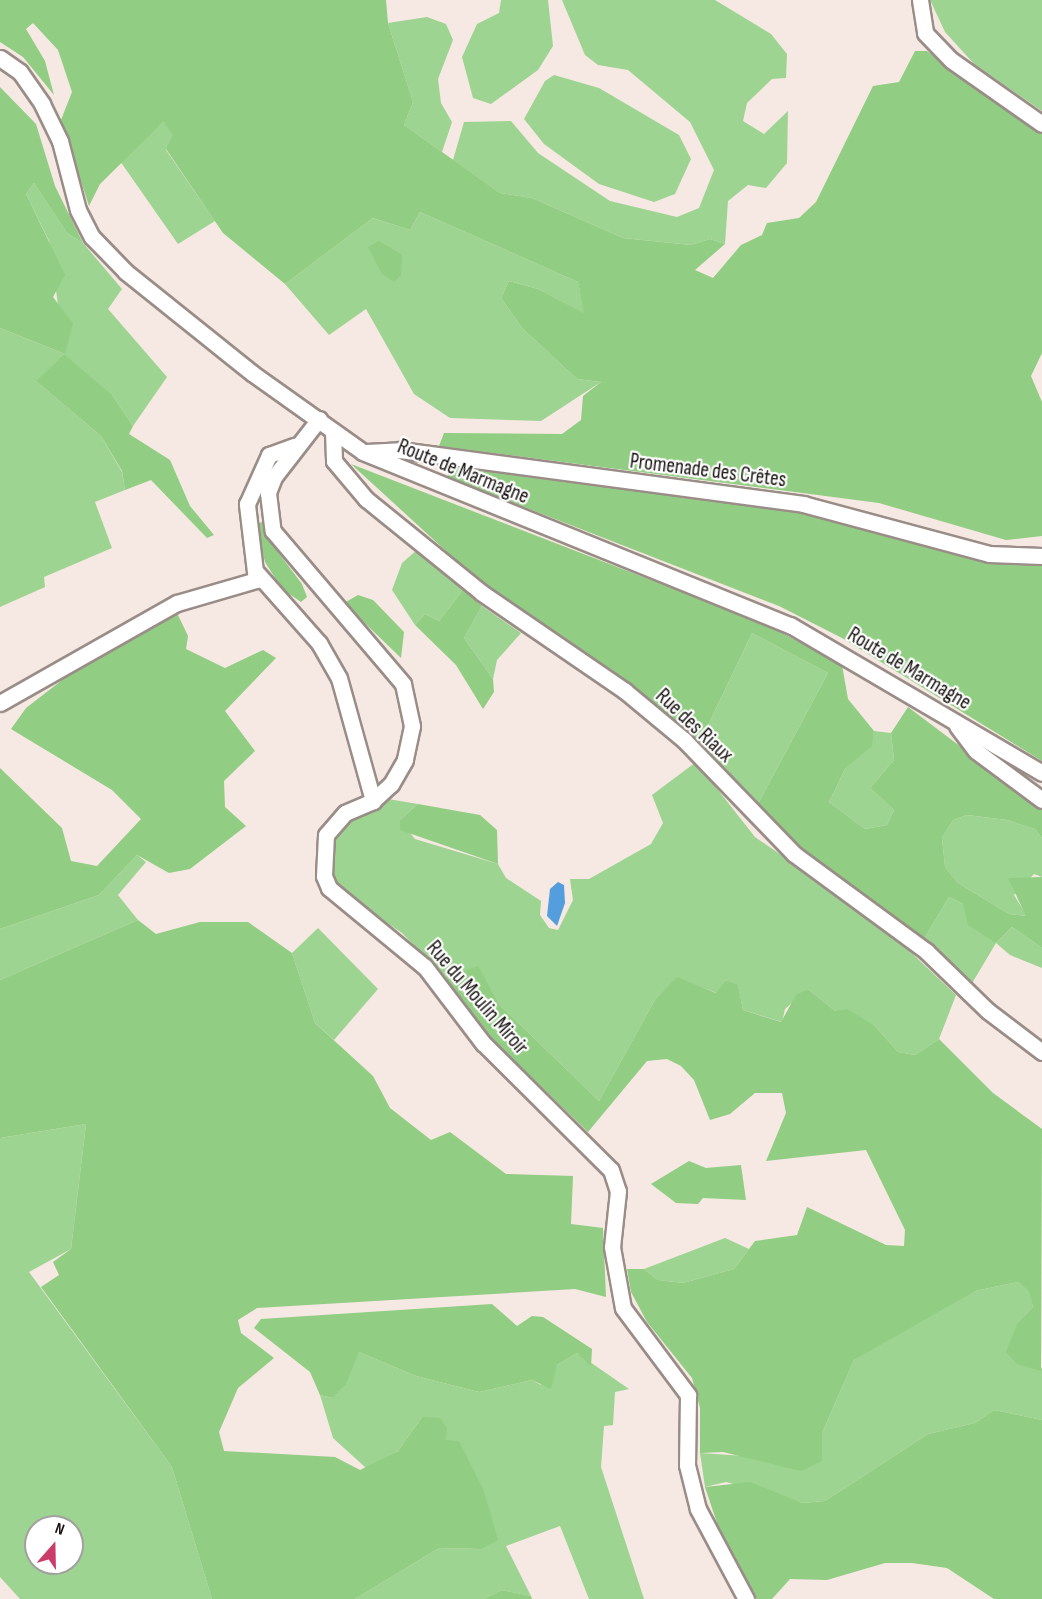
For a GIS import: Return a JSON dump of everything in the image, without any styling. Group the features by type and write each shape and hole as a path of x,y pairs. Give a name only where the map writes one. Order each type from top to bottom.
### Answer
{"street":[{"path":"920,0 925,33 951,60 1042,124"},
{"name":"Route de Marmagne","path":"0,58 20,72 42,104 60,141 78,210 92,237 126,272 363,452 790,625 1042,773"},
{"name":"Rue du Moulin Miroir","path":"319,420 294,446 268,493 273,531 390,666 407,699 412,726 405,760 373,801 345,813 326,836 322,863 329,888 425,967 483,1042 611,1170 618,1191 612,1247 623,1308 688,1395 687,1465 698,1509 711,1543 746,1599"},
{"name":"Rue des Riaux","path":"333,430 334,461 366,499 509,613 625,691 684,740 794,854 926,951 988,1011 1042,1052"},
{"path":"0,703 162,610 256,580 257,573 246,527 247,504 269,455 294,446"},
{"name":"Promenade des Crêtes","path":"363,452 400,450 803,504 989,554 1042,556"},
{"path":"257,573 319,643 339,678 373,801"},
{"path":"954,721 976,751 1042,800"}],"green space":[{"path":"0,0 386,0 388,23 413,102 404,125 500,193 532,198 623,238 691,245 710,239 725,244 695,270 713,278 741,245 762,235 767,223 799,218 816,202 873,86 899,82 915,51 927,51 1042,133 1042,353 1031,376 1042,402 1042,536 1006,540 879,503 439,446 444,433 562,434 581,420 583,396 601,382 577,379 522,328 501,298 509,281 538,289 584,313 578,282 420,212 410,230 373,218 285,284 223,233 166,149 173,135 163,122 100,184 89,206 61,120 72,92 58,50 33,23 26,29 45,61 54,95 23,57 0,42"},
{"path":"501,0 548,0 553,46 538,70 491,104 473,98 462,57 477,24 499,13"},
{"path":"562,0 715,0 771,34 787,54 786,78 772,79 747,103 743,121 764,134 788,111 787,163 766,188 748,185 728,201 725,244 710,239 691,245 623,238 532,198 500,193 453,160 464,122 511,121 538,153 610,201 677,217 699,208 714,170 690,122 628,70 598,65 585,55"},
{"path":"930,0 1042,0 1042,111 975,65 945,32"},
{"path":"427,17 446,24 453,40 438,79 441,103 452,122 442,152 404,125 413,102 388,23"},
{"path":"554,75 599,88 679,135 691,159 675,194 654,202 599,184 544,144 524,119 545,81"},
{"path":"0,87 36,124 55,186 83,243 67,233 34,183 26,194 65,275 53,297 73,323 65,355 112,395 133,426 129,434 170,460 190,506 214,535 207,538 151,480 125,490 122,471 101,436 36,381 65,354 0,328"},
{"path":"163,122 174,135 166,150 215,221 178,244 120,161"},
{"path":"34,183 67,233 83,243 122,289 108,309 167,377 133,426 112,395 36,381 101,436 122,472 125,490 95,502 112,548 44,577 45,587 0,607 0,328 65,354 49,241 26,194"},
{"path":"420,212 578,282 585,314 538,289 509,281 501,298 522,328 577,379 601,382 541,421 450,418 414,394 366,309 329,335 285,284 373,218 410,230"},
{"path":"379,241 402,255 401,275 394,282 382,274 368,247"},
{"path":"351,464 767,625 842,665 848,699 874,731 872,746 845,769 829,802 865,829 887,825 894,810 870,788 894,760 891,733 908,707 1042,808 1042,838 1035,829 1007,820 967,815 953,820 942,838 945,867 958,883 1009,914 1026,916 1008,878 1042,877 1042,948 1012,927 996,943 968,925 963,904 949,897 924,939 773,827 758,804 828,673 752,633 699,744 606,668 493,594"},
{"path":"452,467 800,513 994,564 1042,566 1042,761 842,638 779,606 447,477"},
{"path":"262,522 265,535 302,584 307,597 301,602 282,589 265,562 255,525"},
{"path":"417,550 463,590 439,621 425,614 415,625 392,590 402,563"},
{"path":"463,590 482,606 464,638 493,679 494,692 483,709 456,665 415,625 425,614 439,621"},
{"path":"358,595 373,600 404,632 401,658 344,603"},
{"path":"482,606 521,633 497,660 493,679 464,638"},
{"path":"176,611 188,636 186,649 225,668 263,650 276,658 225,711 255,751 224,781 225,807 246,826 190,869 169,873 137,855 99,895 0,929 0,768 62,828 71,861 97,866 141,819 112,790 11,729 26,708 70,674"},
{"path":"752,633 828,673 758,804 699,744"},
{"path":"874,731 891,733 894,760 870,788 894,810 887,825 865,829 829,802 845,769 871,746"},
{"path":"696,762 755,837 880,923 956,995 939,1039 915,1055 898,1052 875,1026 835,1011 808,989 785,1009 782,1022 743,1010 738,986 726,980 717,993 677,978 656,998 599,1101 500,1005 478,967 445,977 402,933 345,895 333,876 328,860 336,830 388,799 418,804 400,820 415,839 498,864 506,878 541,901 540,915 549,928 558,930 573,900 570,879 589,879 651,844 663,823 652,795"},
{"path":"418,804 480,815 497,830 498,864 400,830 400,820"},
{"path":"967,815 1007,820 1035,829 1042,838 1042,877 1034,874 1014,895 1027,916 1009,914 958,883 945,867 942,838 953,820"},
{"path":"137,855 146,862 118,895 138,920 0,980 0,929 99,895"},
{"path":"949,897 963,904 996,943 971,985 924,939"},
{"path":"138,920 156,934 200,922 248,922 292,953 315,1023 373,1076 390,1108 431,1140 450,1132 506,1174 573,1176 571,1224 603,1228 606,1297 575,1289 257,1308 238,1320 241,1333 274,1358 238,1388 219,1432 224,1451 335,1457 360,1470 398,1451 422,1417 440,1418 447,1428 446,1440 459,1441 484,1491 498,1540 481,1549 439,1548 355,1599 212,1599 172,1467 41,1287 59,1275 53,1262 71,1249 86,1124 0,1138 0,980"},
{"path":"1012,927 1042,948 1042,968 1010,955 996,943"},
{"path":"318,928 378,989 334,1040 315,1023 292,953"},
{"path":"478,966 500,1005 599,1101 656,998 677,977 716,993 726,980 738,985 743,1010 781,1022 796,995 808,989 835,1011 847,1009 875,1026 898,1052 915,1055 939,1039 993,1093 1042,1129 1041,1371 1017,1364 1006,1352 1018,1322 1033,1307 1029,1291 1018,1282 975,1291 854,1360 822,1433 822,1461 801,1471 723,1452 700,1453 700,1408 692,1378 647,1322 631,1292 627,1269 644,1269 658,1280 683,1283 734,1269 755,1241 797,1235 807,1207 886,1245 904,1246 905,1230 866,1150 766,1161 786,1113 782,1093 755,1093 730,1114 710,1120 694,1080 681,1066 667,1059 647,1061 588,1132 494,1041 445,977"},
{"path":"86,1124 71,1249 29,1272 172,1467 212,1599 20,1599 0,1577 0,1138"},
{"path":"689,1161 706,1168 741,1165 746,1200 703,1198 698,1204 676,1203 651,1184"},
{"path":"725,1238 749,1249 734,1269 683,1283 658,1280 644,1269"},
{"path":"1018,1282 1030,1291 1033,1307 1018,1322 1042,1369 1042,1420 994,1410 975,1423 928,1434 825,1501 802,1503 726,1482 705,1487 700,1453 822,1461 822,1433 854,1360 937,1308 975,1291"},
{"path":"492,1304 517,1326 532,1316 543,1317 592,1349 591,1366 577,1353 557,1365 551,1389 532,1380 479,1392 416,1376 359,1352 346,1384 332,1398 320,1395 310,1372 254,1328 261,1319"},
{"path":"359,1352 416,1376 479,1392 532,1380 541,1385 557,1365 577,1353 629,1389 615,1392 613,1425 604,1426 601,1467 644,1599 589,1599 560,1526 506,1546 531,1596 502,1590 483,1599 355,1599 439,1548 481,1549 445,1440 422,1417 398,1451 366,1468 333,1438 320,1395 332,1398"},
{"path":"994,1410 1042,1420 1042,1599 994,1599 947,1568 912,1563 885,1563 827,1580 790,1579 772,1599 757,1599 748,1588 727,1553 705,1487 750,1482 802,1503 825,1501 928,1434 975,1423"},
{"path":"502,1590 531,1596 532,1599 483,1599"}],"water":[{"path":"558,882 564,885 565,903 557,926 547,916 550,889"}]}
